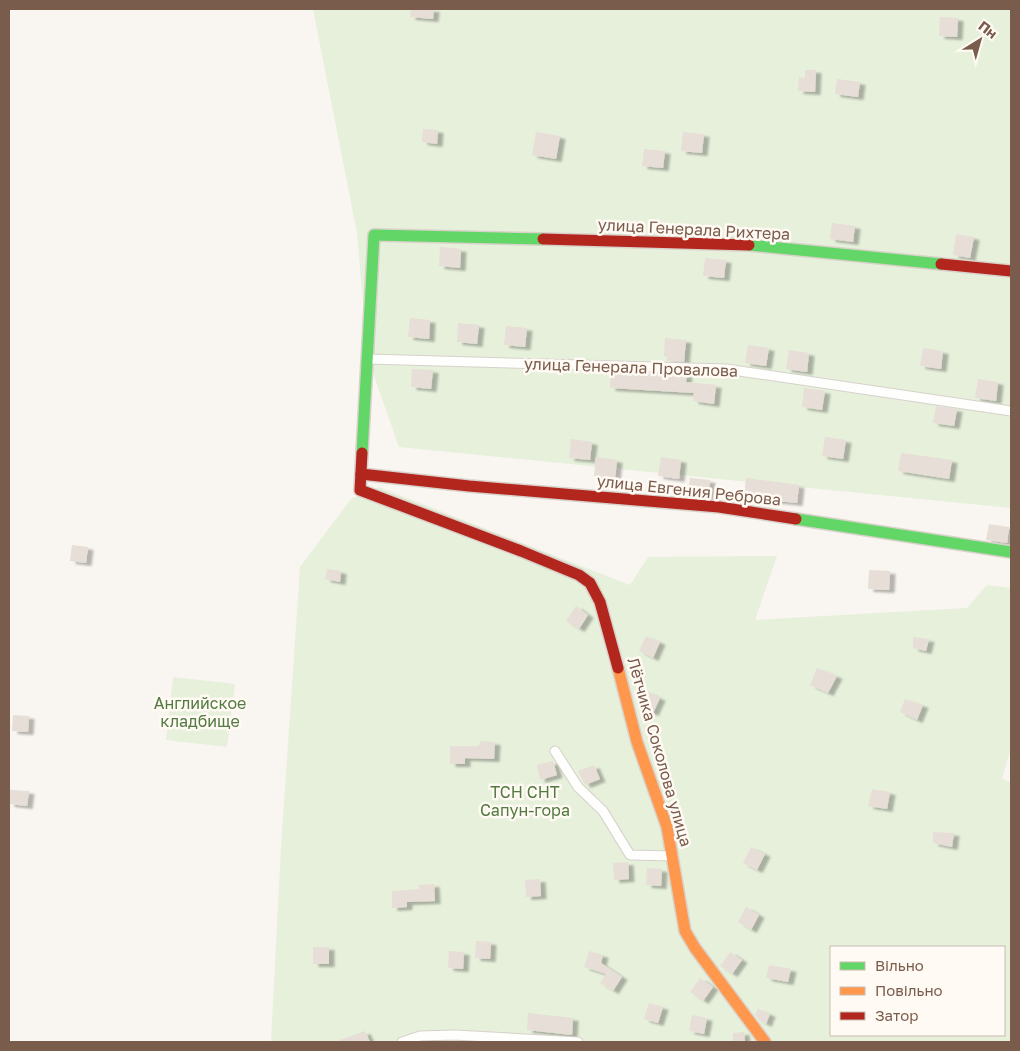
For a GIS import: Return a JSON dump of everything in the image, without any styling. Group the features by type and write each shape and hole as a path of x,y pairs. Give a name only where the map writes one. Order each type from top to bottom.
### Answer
{"street":[{"name":"улица Генерала Рихтера","path":"368,359 374,235 739,244 1011,271"},
{"name":"улица Генерала Провалова","path":"368,359 726,369 1011,411"},
{"path":"362,474 368,359"},
{"name":"улица Евгения Реброва","path":"362,474 469,486 719,507 1011,552"},
{"name":"Лётчика Соколова улица","path":"362,474 360,490 579,574 590,583 600,602 637,742 667,827 685,931 695,948 765,1042"},
{"path":"554,750 578,787 603,811 630,855 673,856"},
{"path":"402,1042 420,1036 456,1035 578,1042"}],"green space":[{"path":"313,9 1011,9 1011,508 399,447 368,359 357,233"},
{"name":"ТСН СНТ Сапун-гора","path":"379,487 630,585 648,557 777,556 755,620 967,608 987,585 1011,588 1011,749 1002,778 1011,783 1011,1042 271,1042 281,847 300,567 351,499"},
{"name":"Английское кладбище","path":"173,677 235,684 227,747 166,740"}],"building":[{"path":"411,9 434,9 433,19 410,17"},
{"path":"940,17 958,18 957,37 939,36"},
{"path":"805,70 816,70 815,92 798,91 799,77 805,78"},
{"path":"837,79 860,82 858,97 835,94"},
{"path":"423,129 438,130 437,144 422,142"},
{"path":"536,132 560,136 556,159 532,155"},
{"path":"683,132 704,134 702,153 681,151"},
{"path":"644,149 665,151 663,168 642,166"},
{"path":"832,223 855,226 853,242 830,239"},
{"path":"956,234 974,237 970,258 953,255"},
{"path":"440,247 461,249 460,268 439,266"},
{"path":"705,258 726,260 724,278 703,276"},
{"path":"410,318 430,320 429,339 408,337"},
{"path":"458,323 479,325 477,344 457,342"},
{"path":"506,326 527,328 525,347 504,345"},
{"path":"665,338 686,340 684,362 667,361 667,357 664,356"},
{"path":"748,345 769,348 766,366 745,363"},
{"path":"923,348 943,351 941,369 920,366"},
{"path":"789,350 809,353 807,372 786,369"},
{"path":"412,369 433,370 431,389 411,387"},
{"path":"611,372 687,374 686,382 716,385 714,404 693,401 694,393 610,388"},
{"path":"978,379 998,382 996,401 975,398"},
{"path":"804,388 825,391 822,410 802,407"},
{"path":"936,406 957,409 954,426 933,423"},
{"path":"825,437 846,440 843,459 822,456"},
{"path":"571,439 592,442 590,460 569,458"},
{"path":"901,453 952,460 949,479 898,471"},
{"path":"596,457 617,460 615,479 594,476"},
{"path":"661,457 681,460 679,479 658,476"},
{"path":"690,478 710,480 708,498 687,496"},
{"path":"746,478 799,485 797,503 744,497"},
{"path":"989,524 1009,527 1007,543 986,540"},
{"path":"72,545 88,547 86,563 70,561"},
{"path":"327,569 341,571 340,582 325,579"},
{"path":"869,570 890,571 889,590 868,589"},
{"path":"576,606 588,615 579,629 566,621"},
{"path":"646,636 660,642 653,658 639,651"},
{"path":"913,637 929,639 926,651 913,648"},
{"path":"817,668 837,676 828,693 810,685"},
{"path":"646,691 660,698 653,713 639,707"},
{"path":"905,699 923,705 917,720 900,712"},
{"path":"13,715 29,716 28,732 12,731"},
{"path":"480,741 495,742 494,759 465,758 465,764 450,764 450,746 479,746"},
{"path":"553,761 557,775 540,780 537,765"},
{"path":"594,765 600,779 585,785 578,771"},
{"path":"872,789 890,792 887,809 868,806"},
{"path":"10,790 29,791 27,806 9,804"},
{"path":"933,832 954,833 952,847 933,843"},
{"path":"751,847 765,854 757,870 743,863"},
{"path":"628,862 629,879 614,880 613,863"},
{"path":"647,868 662,869 661,886 646,885"},
{"path":"540,879 541,896 526,897 525,880"},
{"path":"434,884 435,901 407,902 407,907 392,908 392,891 419,889 419,885"},
{"path":"746,907 759,915 751,930 738,922"},
{"path":"476,941 491,942 490,959 475,958"},
{"path":"313,947 329,947 329,964 313,964"},
{"path":"449,951 464,952 463,969 448,968"},
{"path":"589,951 603,955 601,963 622,977 613,991 600,983 606,974 584,967"},
{"path":"730,952 742,960 732,974 720,966"},
{"path":"769,965 791,969 788,982 766,978"},
{"path":"700,978 713,987 703,1001 690,992"},
{"path":"649,1003 663,1007 658,1023 644,1019"},
{"path":"758,1009 770,1014 766,1024 755,1015"},
{"path":"528,1013 573,1018 572,1035 527,1030"},
{"path":"692,1015 707,1018 704,1034 689,1031"},
{"path":"365,1031 370,1042 337,1042 337,1041"},
{"path":"744,1032 745,1042 733,1042 733,1033"}],"traffic: fast":[{"path":"362,453 374,235 543,239"},
{"path":"749,245 941,264"},
{"path":"796,519 1011,552"}],"traffic: slow":[{"path":"618,668 637,742 667,827 685,931 695,948 765,1042"}],"traffic: jam":[{"path":"543,239 749,245"},
{"path":"941,264 1011,271"},
{"path":"362,453 360,490 521,551 579,575 590,583 600,602 618,668"},
{"path":"361,474 469,486 719,507 796,519"}]}
